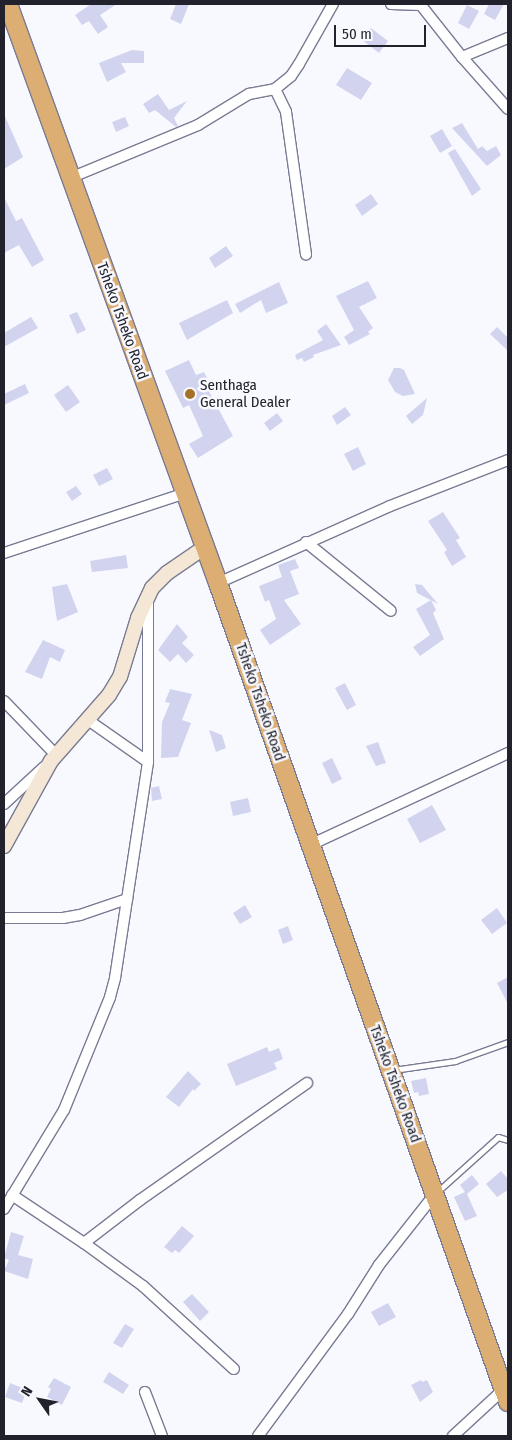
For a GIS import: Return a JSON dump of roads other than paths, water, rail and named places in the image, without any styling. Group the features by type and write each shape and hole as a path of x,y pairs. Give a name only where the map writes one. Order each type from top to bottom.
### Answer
{"highway":[{"name":"Tsheko Tsheko Road","path":"8,4 218,583 506,1396"}],"street":[{"path":"70,178 190,129 249,94 276,89 291,76 333,4"},
{"path":"391,4 421,4 462,57 508,109"},
{"path":"462,57 508,38"},
{"path":"276,89 286,112 306,255"},
{"path":"218,583 250,571 306,542 390,506 508,460"},
{"path":"4,553 184,493"},
{"path":"306,542 391,611"},
{"path":"4,804 54,758 109,696 120,677 138,618 156,582 205,547"},
{"path":"4,1209 64,1110 110,998 148,762 148,595"},
{"path":"4,701 54,758"},
{"path":"88,720 148,762"},
{"path":"310,845 508,753"},
{"path":"4,846 54,758"},
{"path":"4,918 63,918 80,915 127,899"},
{"path":"84,1243 140,1200 307,1083"},
{"path":"258,1436 348,1314 379,1265 434,1194"},
{"path":"12,1195 84,1243 143,1286 234,1369"},
{"path":"145,1392 162,1436"},
{"path":"453,1436 506,1396"}],"lane":[{"path":"390,1071 454,1061 508,1042"},
{"path":"434,1194 498,1138 508,1140"}],"place":[{"name":"Senthaga General Dealer","path":"190,394"}]}
